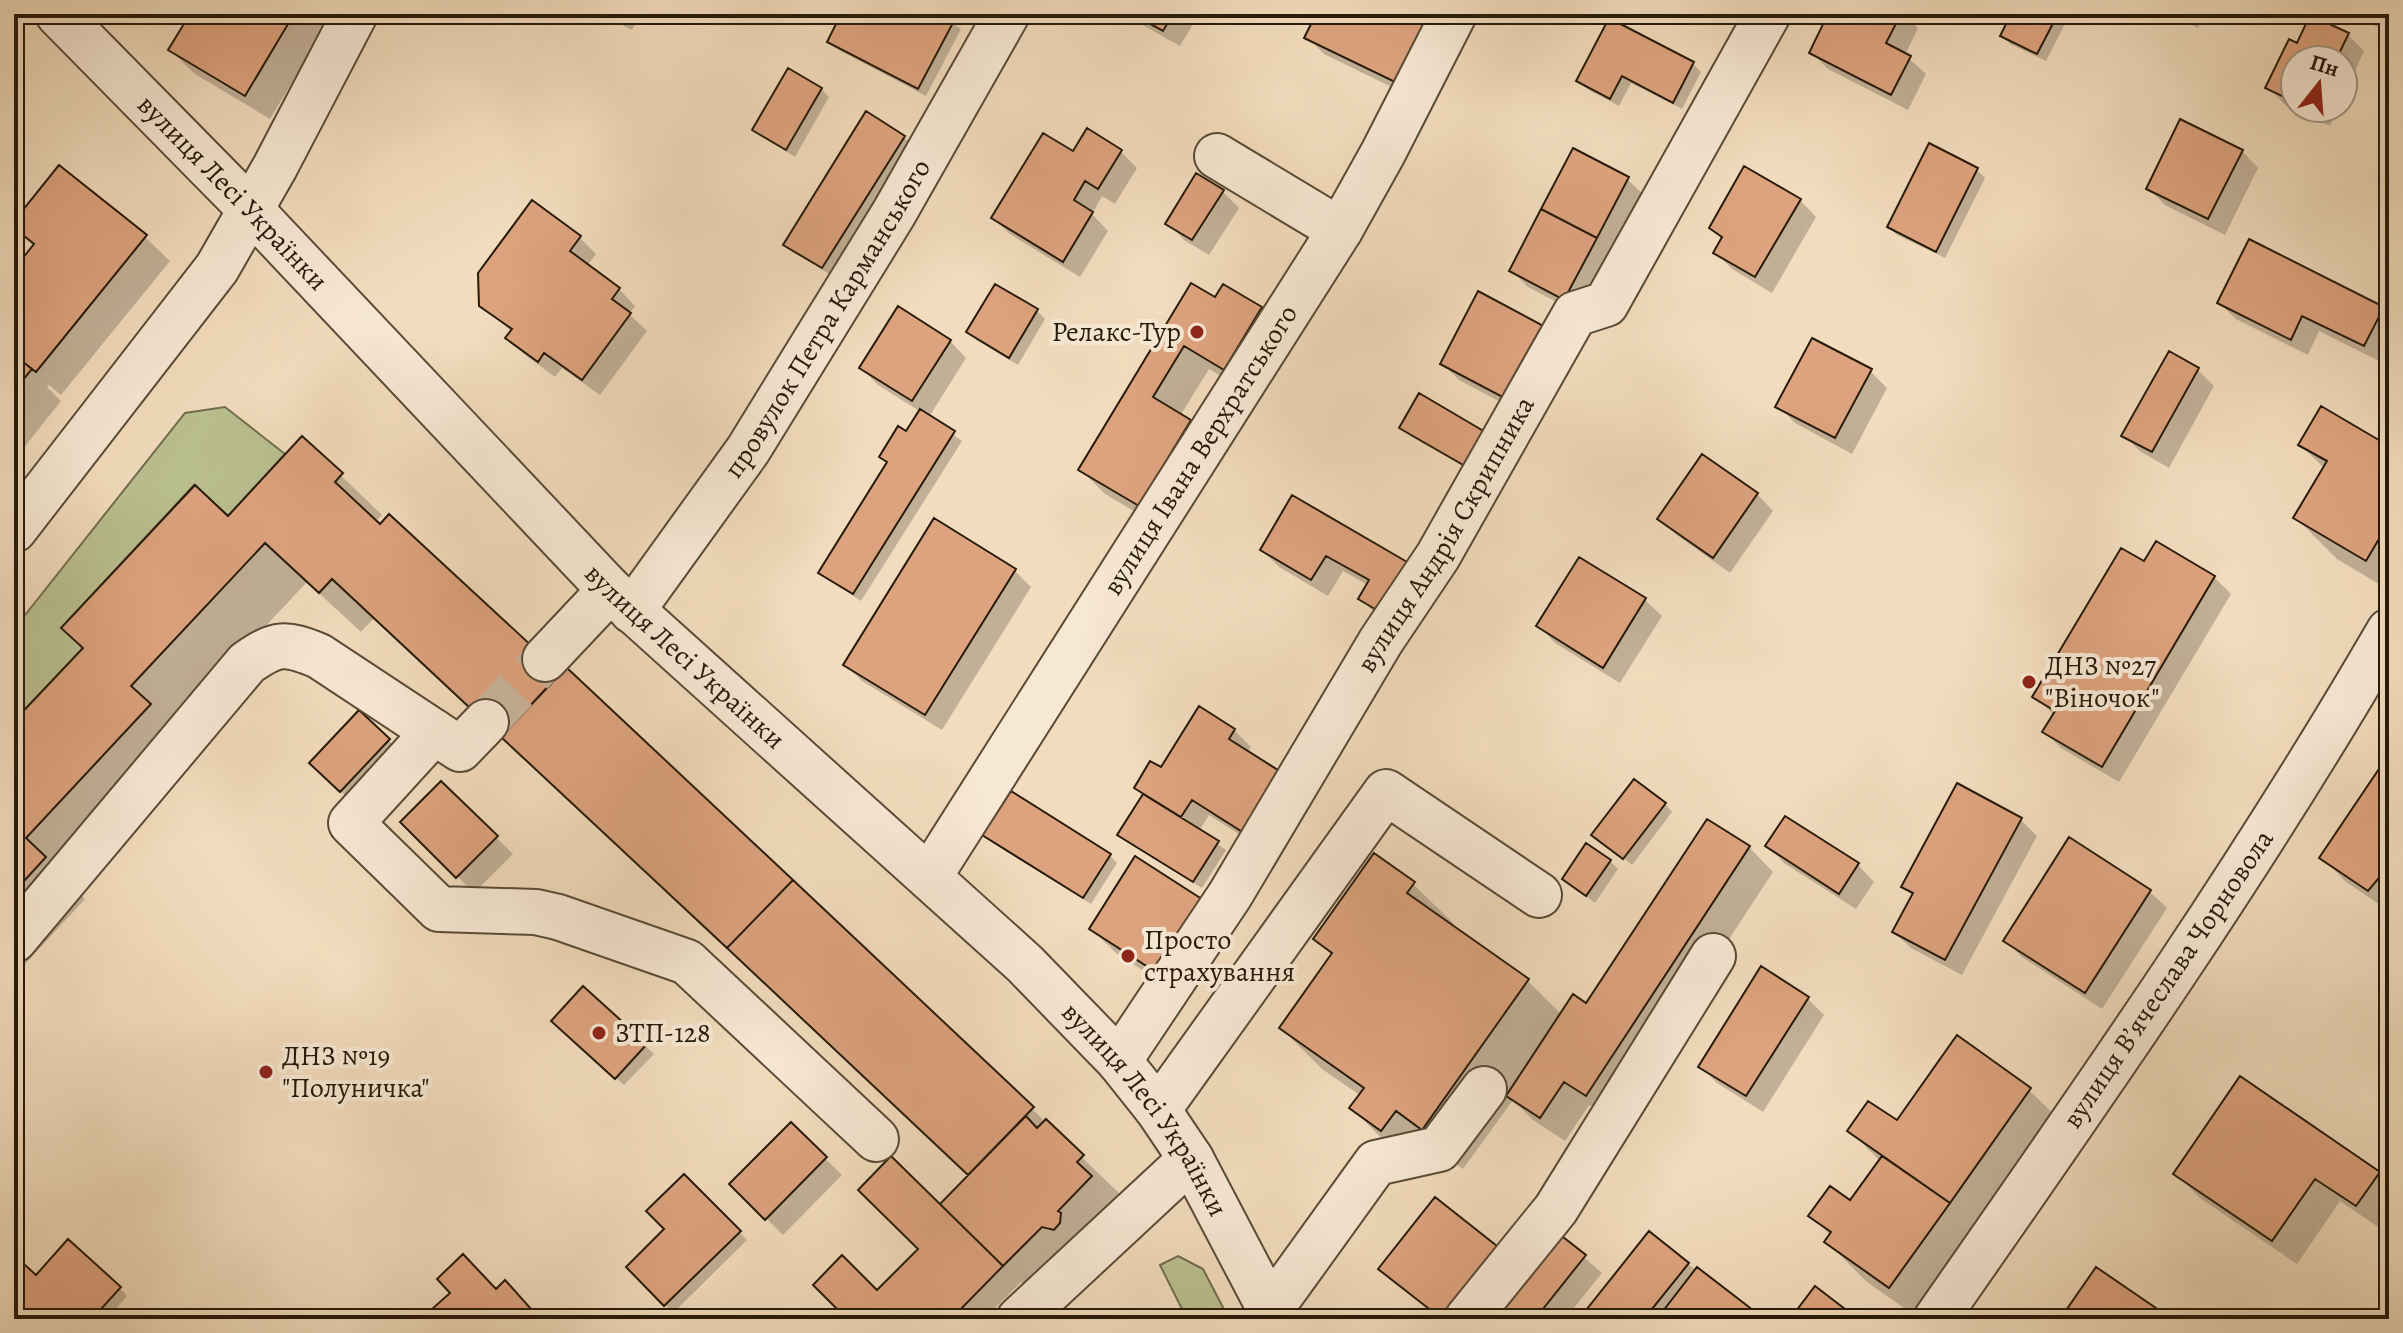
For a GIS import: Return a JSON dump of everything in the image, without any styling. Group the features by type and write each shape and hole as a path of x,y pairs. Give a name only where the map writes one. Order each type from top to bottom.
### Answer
{"street":[{"name":"вулиця Лесі Українки","path":"58,14 251,210 621,601 1025,964 1119,1061 1158,1110 1191,1159 1272,1315"},
{"path":"14,530 217,268 355,14"},
{"name":"провулок Петра Карманського","path":"545,659 621,601 748,450 894,213 1007,14"},
{"name":"вулиця Івана Верхратського","path":"929,877 1340,230 1454,14"},
{"name":"вулиця Андрія Скрипника","path":"1119,1061 1230,895 1381,641 1438,556 1575,314 1606,304 1768,14"},
{"path":"1217,156 1340,230"},
{"name":"вулиця Вʼячеслава Чорновола","path":"1936,1319 2134,1034 2336,722 2389,631"},
{"path":"14,940 247,663 269,648 295,646 319,656 460,749 486,722"},
{"path":"434,732 351,823 439,909 536,912 687,962 876,1139"},
{"path":"1158,1110 1386,792 1539,895"},
{"path":"1467,1319 1556,1209 1713,956"},
{"path":"1272,1315 1376,1163 1439,1149 1484,1089"},
{"path":"1019,1319 1191,1159"}],"green space":[{"path":"225,407 285,454 228,516 194,485 62,627 83,648 14,721 14,629 185,413"},
{"path":"1178,1256 1203,1269 1229,1319 1187,1319 1160,1265"}],"building":[{"path":"190,14 294,14 245,96 168,50"},
{"path":"606,14 629,14 624,24"},
{"path":"841,14 944,14 955,19 918,89 827,42"},
{"path":"1132,14 1173,14 1163,31"},
{"path":"1316,14 1429,14 1395,82 1304,38"},
{"path":"1837,14 1901,14 1886,43 1911,56 1891,95 1809,53 1826,18 1833,21"},
{"path":"2011,14 2058,14 2037,54 2000,36"},
{"path":"2310,15 2349,33 2344,44 2287,44 2289,39 2297,43"},
{"path":"1609,18 1694,62 1673,103 1622,76 1610,99 1576,81"},
{"path":"2279,59 2279,95 2265,88"},
{"path":"788,68 822,88 786,150 752,130"},
{"path":"866,111 905,136 822,268 783,245"},
{"path":"2180,119 2243,150 2208,219 2146,189"},
{"path":"1087,128 1122,150 1098,189 1085,181 1074,200 1093,212 1063,262 991,218 1043,133 1073,151"},
{"path":"1929,143 1978,168 1936,252 1887,227"},
{"path":"1573,148 1629,177 1597,238 1541,209"},
{"path":"59,165 147,235 36,372 14,355 14,269 34,244 14,228 14,221"},
{"path":"1744,166 1801,199 1755,277 1713,253 1722,237 1709,228"},
{"path":"1196,173 1224,190 1192,240 1165,224"},
{"path":"532,200 581,236 570,251 620,288 612,299 631,313 582,380 544,353 538,362 505,338 512,329 479,306 478,273"},
{"path":"1541,209 1597,238 1564,300 1509,271"},
{"path":"2249,239 2384,307 2364,346 2302,316 2291,340 2217,303"},
{"path":"1191,283 1215,297 1223,284 1262,307 1224,370 1184,346 1153,397 1191,420 1139,506 1078,470"},
{"path":"995,284 1038,309 1009,358 966,332"},
{"path":"1478,291 1549,329 1510,401 1440,364"},
{"path":"898,306 951,340 912,401 859,368"},
{"path":"1812,338 1872,369 1835,438 1775,407"},
{"path":"2169,351 2199,368 2152,452 2121,436"},
{"path":"14,355 32,369 14,391"},
{"path":"1419,393 1492,436 1472,470 1399,428"},
{"path":"2321,406 2389,446 2389,522 2366,561 2293,518 2327,461 2298,445"},
{"path":"920,409 955,431 853,594 818,573 887,462 879,457 898,426 906,431"},
{"path":"302,436 343,473 335,482 380,524 389,514 561,673 501,737 332,579 319,593 265,543 131,686 151,704 26,838 46,857 14,892 14,721 83,648 61,628 195,485 228,516"},
{"path":"1702,454 1758,493 1713,558 1657,519"},
{"path":"1292,495 1414,566 1385,615 1358,599 1369,580 1326,556 1311,580 1260,550"},
{"path":"934,518 1016,569 925,715 843,665"},
{"path":"2156,541 2215,576 2102,767 2042,732 2055,711 2032,697 2121,548 2144,561"},
{"path":"1579,557 1646,598 1603,668 1536,626"},
{"path":"566,667 793,880 727,948 501,737"},
{"path":"1199,706 1235,729 1229,739 1289,777 1252,838 1192,800 1181,817 1134,788 1150,761 1161,767"},
{"path":"359,710 390,739 340,792 309,763"},
{"path":"2389,754 2389,866 2368,891 2319,858"},
{"path":"1634,779 1666,803 1623,859 1591,835"},
{"path":"441,781 498,836 456,878 400,822"},
{"path":"1957,783 2022,818 1945,960 1892,932 1913,893 1901,887"},
{"path":"1011,791 1111,854 1083,898 982,835"},
{"path":"1143,794 1219,841 1193,882 1117,835"},
{"path":"1785,816 1859,863 1839,894 1765,846"},
{"path":"1707,819 1750,846 1586,1096 1564,1082 1540,1118 1506,1096 1573,994 1586,1003"},
{"path":"2069,837 2151,890 2085,993 2003,941"},
{"path":"1586,843 1611,860 1586,896 1562,879"},
{"path":"1374,853 1415,882 1407,893 1529,979 1422,1130 1396,1111 1381,1131 1349,1108 1364,1088 1279,1028 1332,953 1313,939"},
{"path":"1135,856 1208,903 1162,976 1089,929"},
{"path":"793,880 1034,1107 968,1175 727,948"},
{"path":"1761,966 1809,997 1746,1096 1698,1067"},
{"name":"ЗТП-128","path":"583,986 647,1044 615,1079 551,1021"},
{"path":"1957,1035 2031,1088 1950,1203 1847,1131 1868,1101 1897,1120"},
{"path":"2240,1076 2380,1172 2356,1206 2315,1179 2272,1241 2173,1174"},
{"path":"1026,1116 1037,1128 1046,1119 1084,1155 1077,1162 1092,1176 1058,1211 1061,1213 1060,1223 1054,1230 1042,1227 1003,1266 940,1204"},
{"path":"791,1122 827,1157 765,1220 729,1184"},
{"path":"891,1156 1003,1266 951,1319 847,1319 813,1285 842,1255 877,1290 918,1249 858,1190"},
{"path":"1882,1156 1950,1203 1889,1288 1824,1242 1831,1232 1808,1216 1830,1186 1850,1200"},
{"path":"684,1174 741,1231 664,1306 626,1267 664,1229 646,1211"},
{"path":"1435,1197 1507,1254 1456,1319 1442,1319 1378,1269"},
{"path":"1554,1230 1586,1255 1535,1319 1483,1319"},
{"path":"1649,1231 1689,1263 1644,1319 1579,1319"},
{"path":"68,1239 121,1287 92,1319 14,1319 14,1255 36,1275"},
{"path":"463,1254 496,1289 505,1280 540,1319 421,1319 450,1293 437,1279"},
{"path":"1697,1267 1764,1319 1673,1319 1663,1311"},
{"path":"2096,1267 2172,1319 2060,1319"},
{"path":"1815,1286 1858,1319 1790,1319"}],"tunnel":[{"path":"486,722 545,659"}],"place":[{"name":"Релакс-Тур","path":"1197,332"},
{"name":"ДНЗ №27 \"Віночок\"","path":"2029,682"},
{"name":"Просто страхування","path":"1128,956"},
{"name":"ЗТП-128","path":"599,1033"},
{"name":"ДНЗ №19 \"Полуничка\"","path":"266,1072"}]}
